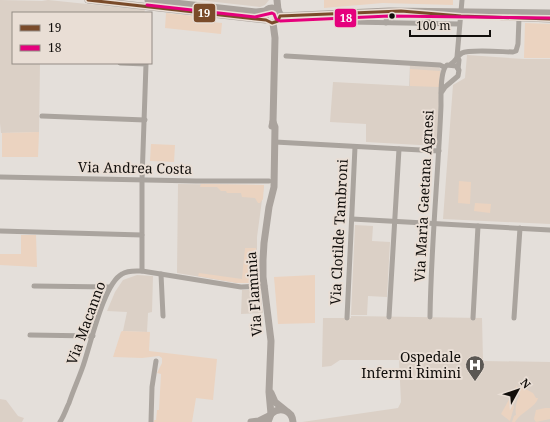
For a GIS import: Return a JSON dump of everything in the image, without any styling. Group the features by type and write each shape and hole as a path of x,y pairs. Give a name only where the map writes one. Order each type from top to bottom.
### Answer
{"main road":[{"path":"88,0 266,20 270,23 278,21 276,7"},
{"path":"148,0 256,12 266,11 269,8 276,7 350,13 387,11 427,12 550,19"},
{"path":"266,11 264,14 266,20"},
{"path":"461,14 550,13"},
{"name":"Via Flaminia","path":"270,201 271,127 273,122 275,38 273,23"},
{"name":"Via Flaminia","path":"270,417 269,392 271,341 263,272 264,243 270,201 274,186 275,127 273,122"},
{"name":"Via Flaminia","path":"270,384 272,396 275,402 291,414 293,422"},
{"path":"251,422 270,417 279,409 286,410"}],"street":[{"path":"442,73 446,79 452,81 458,76 459,60 457,56 462,0"},
{"path":"386,23 387,11"},
{"path":"427,12 428,23"},
{"path":"350,13 350,22 459,24"},
{"path":"286,56 440,65 444,67 454,62 457,56 466,51 513,52 517,49 519,18"},
{"path":"142,271 142,180 146,64"},
{"path":"451,64 456,66 458,69"},
{"path":"441,93 442,73 444,67"},
{"name":"Via Maria Gaetana Agnesi","path":"430,317 441,93 452,81"},
{"path":"42,116 145,120"},
{"path":"274,142 439,151"},
{"name":"Via Clotilde Tambroni","path":"347,318 355,147"},
{"path":"389,317 399,149"},
{"name":"Via Andrea Costa","path":"0,177 270,181"},
{"path":"352,219 394,220 550,230"},
{"path":"473,318 478,226"},
{"path":"514,318 520,228"},
{"path":"0,231 142,235"},
{"name":"Via Macanno","path":"61,421 80,376 110,287 115,279 121,274 128,271 142,271 241,287 265,286"},
{"path":"161,274 163,316"},
{"path":"34,286 110,287"},
{"path":"30,334 93,336"},
{"path":"151,422 152,387 156,361"}],"shaded area":[{"path":"0,0 48,0 145,10 144,12 12,12 12,64 40,64 39,132 1,133"},
{"path":"198,0 269,0 265,5 260,7"},
{"path":"324,0 453,0 453,5 383,3 324,8"},
{"path":"166,13 194,16 203,21 222,23 221,34 165,28"},
{"path":"525,23 550,24 550,58 524,58"},
{"path":"467,55 524,59 550,59 550,224 443,219 453,85 465,78"},
{"path":"410,64 438,66 441,70 437,146 366,142 366,124 330,122 333,82 409,86"},
{"path":"410,69 440,71 439,87 410,86"},
{"path":"39,132 38,157 2,157 2,133"},
{"path":"151,144 175,145 174,162 150,161"},
{"path":"459,181 471,182 470,204 458,203"},
{"path":"178,184 264,185 257,237 257,274 252,281 249,283 237,283 177,273"},
{"path":"201,184 264,185 263,199 260,203 258,203 255,198 242,197 241,193 227,193 226,191 221,191 217,187 200,187"},
{"path":"475,203 491,204 490,213 474,211"},
{"path":"355,225 373,226 372,241 390,242 387,297 368,296 367,315 351,315"},
{"path":"21,235 36,235 37,267 0,265 0,254 21,254"},
{"path":"245,248 256,248 257,274 249,283 237,283 198,276 199,273 242,279"},
{"path":"137,275 153,276 152,312 148,313 147,332 123,331 127,312 107,311 115,292 123,280"},
{"path":"315,275 315,323 278,324 274,277"},
{"path":"242,290 260,290 263,313 241,314"},
{"path":"351,316 482,318 483,361 550,362 550,422 302,422 398,408 401,402 399,360 340,360 331,366 322,367 323,318 351,318"},
{"path":"122,331 150,332 149,351 217,359 213,400 196,398 192,422 154,422 154,420 156,420 157,410 159,410 161,374 157,373 162,363 162,358 159,356 142,358 113,357"},
{"path":"517,385 515,402 513,404 514,407 510,421 501,414"},
{"path":"520,386 533,393 536,398 538,398 537,401 515,422 512,422 514,416 516,415 516,405 520,396 518,392"},
{"path":"0,399 6,400 18,416 24,418 22,422 0,422"},
{"path":"550,408 550,419 536,422 534,419 536,410"}],"transit line":[{"name":"19","path":"88,0 266,20 272,23 278,21 280,16 401,11 461,16 550,19"},
{"name":"18","path":"147,5 255,17 272,13 276,19 280,21 389,16 550,18"}],"place":[{"name":"Ospedale Infermi Rimini","path":"475,382"}]}
